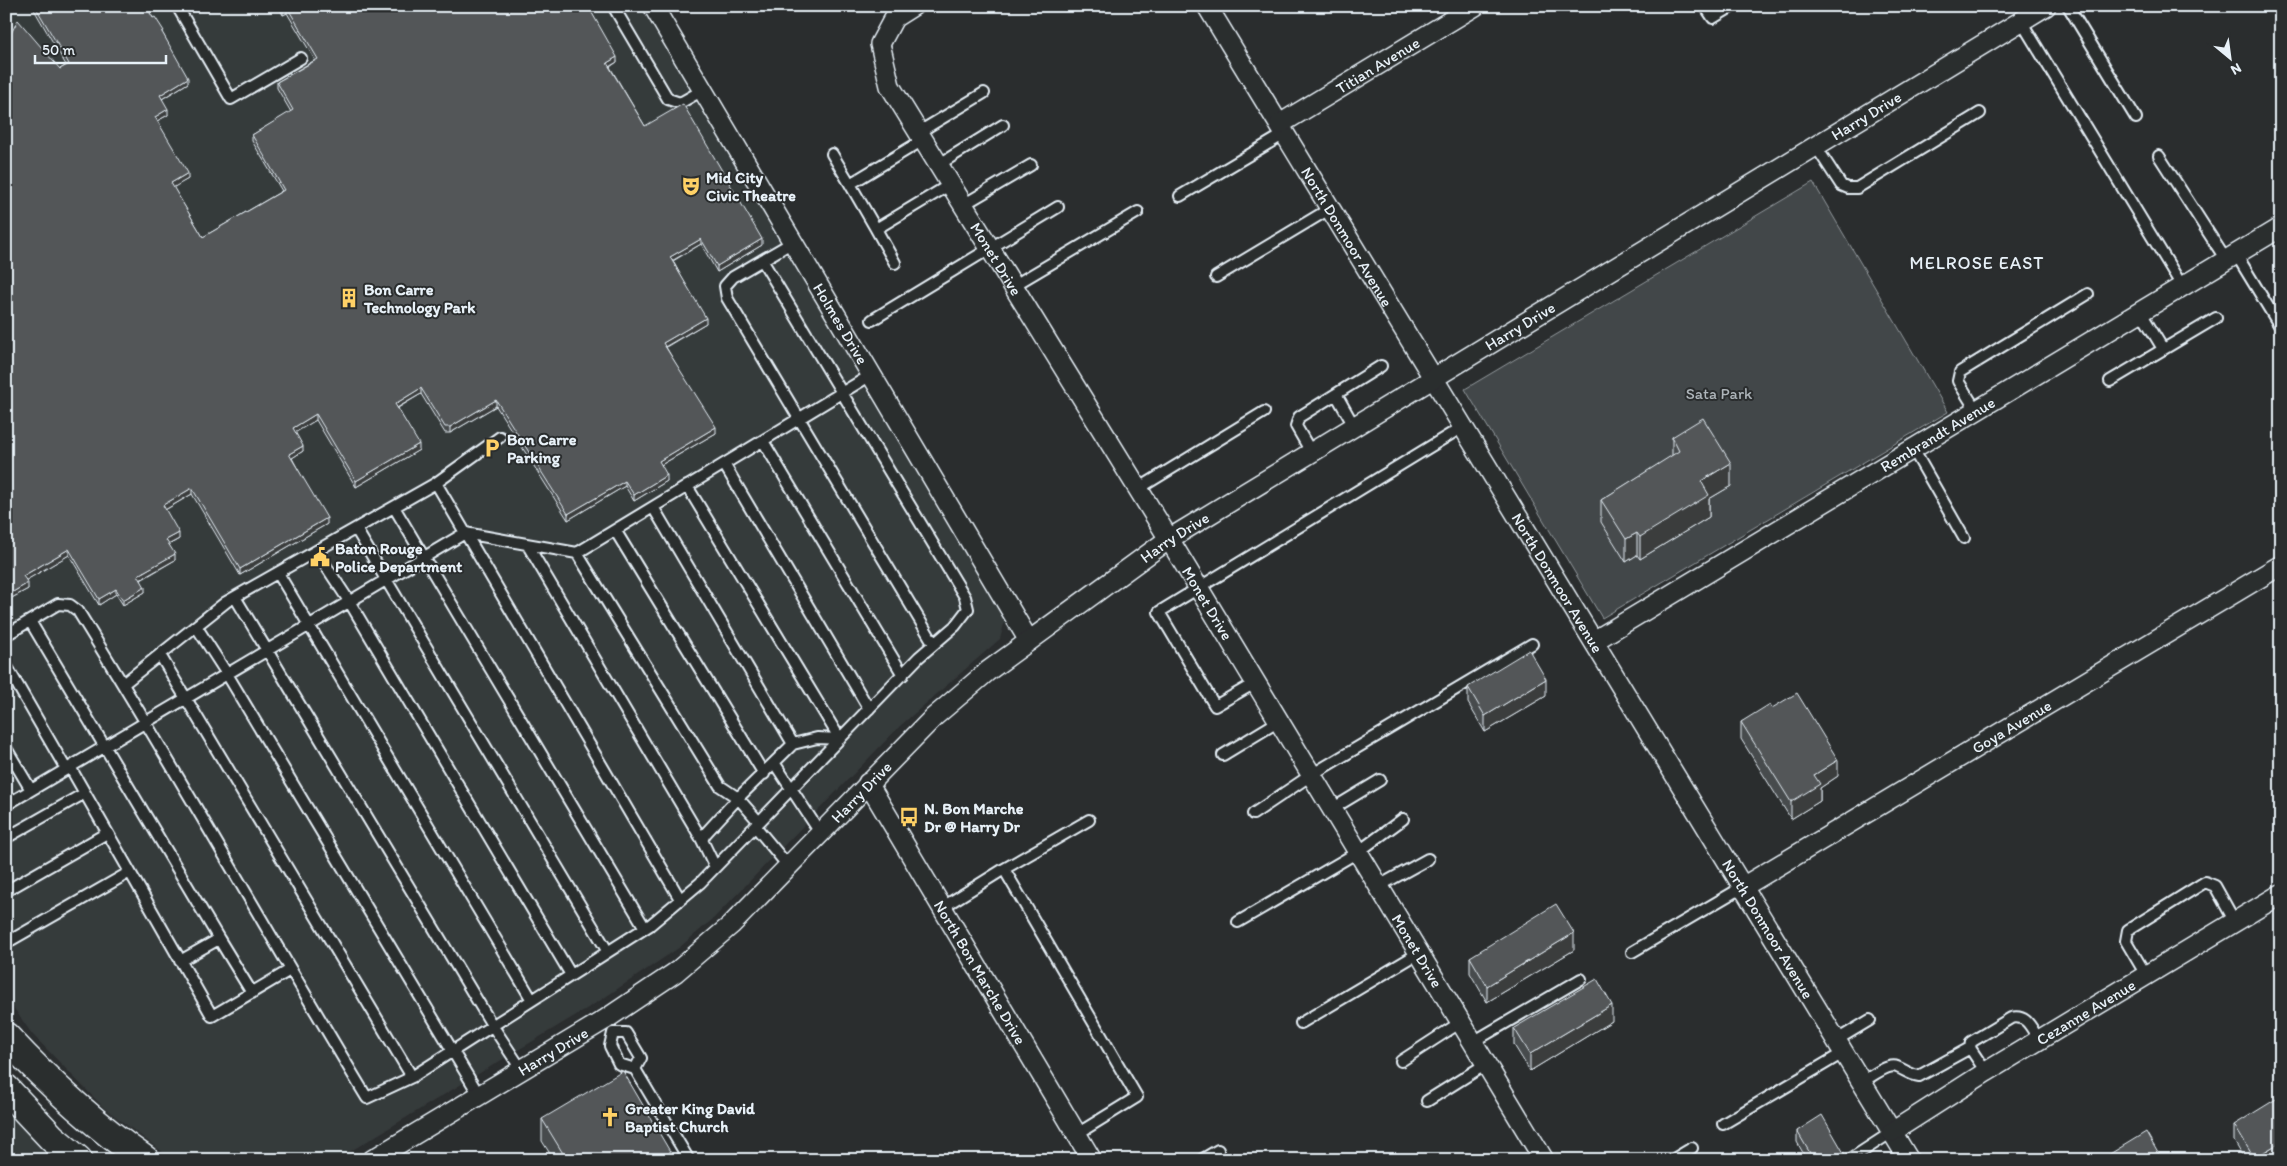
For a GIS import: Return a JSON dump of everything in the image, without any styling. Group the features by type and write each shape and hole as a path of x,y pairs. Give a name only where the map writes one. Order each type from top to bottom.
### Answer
{"main road":[{"path":"6,1036 58,1090 103,1129 145,1160"},
{"path":"6,1089 52,1138 78,1160"}],"street":[{"name":"Holmes Drive","path":"653,6 1029,641"},
{"name":"Monet Drive","path":"913,6 894,18 880,44 890,86 1169,539 1544,1160"},
{"name":"North Donmoor Avenue","path":"1207,6 1464,426 1741,888 1908,1160"},
{"name":"Titian Avenue","path":"1283,129 1475,6"},
{"name":"Harry Drive","path":"372,1160 521,1069 610,1026 649,991 700,953 789,867 934,717 988,671 1169,539 2046,6"},
{"name":"Rembrandt Avenue","path":"1594,641 2281,227"},
{"name":"Goya Avenue","path":"1741,888 2281,565"},
{"name":"North Bon Marche Drive","path":"868,784 943,907 1090,1159"},
{"name":"Cezanne Avenue","path":"1892,1132 1986,1072 2281,894"}],"lane":[{"path":"177,6 231,99 301,58"},
{"path":"613,6 668,98 680,103 703,90"},
{"path":"1705,6 1714,18 1732,6"},
{"path":"2068,6 2136,118"},
{"path":"2021,21 2182,286"},
{"path":"850,184 984,94"},
{"path":"1815,145 1841,185 1848,188 1857,188 1980,113"},
{"path":"938,165 1003,125"},
{"path":"1180,196 1283,129"},
{"path":"832,154 895,263"},
{"path":"2159,156 2281,328"},
{"path":"963,205 1031,165"},
{"path":"876,229 951,184"},
{"path":"872,320 1058,207"},
{"path":"1216,277 1331,208"},
{"path":"1013,286 1138,212"},
{"path":"793,242 733,277 725,286 726,298 800,418 934,644"},
{"path":"6,635 58,604 70,605 78,612 146,721 290,970 367,1098 387,1091 645,928 680,899 714,868 903,674 955,626 968,609 965,597 762,260"},
{"path":"1976,410 1958,381 1960,372 2088,294"},
{"path":"2140,311 2163,349"},
{"path":"2110,381 2216,318"},
{"path":"1311,452 1296,426 1298,417 1381,366"},
{"path":"6,804 465,533 576,553 871,375"},
{"path":"1336,394 1354,426"},
{"path":"1138,489 1264,412"},
{"path":"1256,682 1215,706 1159,612 1464,426"},
{"path":"123,684 235,597 436,483 500,437"},
{"path":"763,440 903,674"},
{"path":"1913,449 1964,538"},
{"path":"724,464 868,709"},
{"path":"436,483 680,899"},
{"path":"687,486 840,739"},
{"path":"394,507 645,928"},
{"path":"653,507 793,744"},
{"path":"356,529 608,952"},
{"path":"615,530 764,774"},
{"path":"527,544 702,840 714,868"},
{"path":"316,551 349,601 571,975"},
{"path":"576,553 720,786 738,798 789,867"},
{"path":"278,573 532,1000"},
{"path":"235,597 492,1026 521,1069"},
{"path":"30,621 252,993"},
{"path":"196,626 227,674 479,1095"},
{"path":"1253,814 1311,775 1532,644"},
{"path":"160,655 412,1076"},
{"path":"6,665 85,793 212,1016 290,970"},
{"path":"1223,755 1279,721"},
{"path":"702,840 705,834 738,798 775,764 793,744 817,738 840,739"},
{"path":"6,748 30,790"},
{"path":"775,764 821,834"},
{"path":"1332,809 1380,780"},
{"path":"6,838 85,793"},
{"path":"1238,922 1358,852 1403,819"},
{"path":"943,907 1089,820"},
{"path":"6,891 107,833"},
{"path":"1378,886 1428,859"},
{"path":"1004,869 1137,1097 1077,1134"},
{"path":"6,943 130,872"},
{"path":"2146,975 2126,941 2128,930 2205,882 2215,886 2235,922"},
{"path":"1632,952 1741,888"},
{"path":"180,961 219,939"},
{"path":"1300,1023 1419,953"},
{"path":"1473,1042 1581,979"},
{"path":"1986,1072 1970,1048 1971,1042 2011,1018 2018,1016 2025,1018 2039,1040"},
{"path":"1723,1124 1839,1047 1870,1020"},
{"path":"1401,1061 1461,1022"},
{"path":"635,1069 641,1058 626,1033 610,1026 610,1046 619,1064 635,1069 689,1160"},
{"path":"1861,1083 1891,1066 1897,1067 1911,1075 1919,1076 1970,1048"},
{"path":"1427,1101 1486,1064"},
{"path":"1849,1160 1892,1132"},
{"path":"1672,1160 1692,1148"},
{"path":"1202,1160 1218,1150"}],"shaded area":[{"path":"6,6 653,6 871,375 1005,620 1000,639 900,726 713,919 680,947 601,1000 336,1160 173,1160 104,1108 32,1034 6,997"},
{"path":"6,1106 52,1151 37,1160 6,1160"}],"green space":[{"name":"Sata Park","path":"1813,182 1948,412 1602,618 1465,389"}],"building":[{"name":"Bon Carre Technology Park","path":"35,6 146,6 153,18 155,17 188,78 160,95 168,109 155,117 188,173 171,183 203,237 284,190 252,135 293,110 277,82 318,59 287,7 283,10 281,6 588,6 617,57 607,63 645,126 683,104 762,239 717,266 701,239 670,257 706,318 663,343 716,427 659,461 667,475 634,495 625,481 568,514 496,400 450,427 445,427 421,388 395,404 419,444 356,481 316,414 293,428 303,446 289,454 327,518 240,569 192,488 163,505 179,533 166,540 175,554 138,575 145,587 123,600 116,589 99,599 69,549 23,576 28,583 6,596 6,29 10,35 18,20 60,69 69,64"},
{"path":"1703,418 1731,463 1701,481 1709,495 1640,537 1637,533 1626,539 1601,500 1679,451 1672,437"},
{"path":"1529,650 1546,679 1485,716 1468,687"},
{"path":"1797,693 1838,760 1814,775 1820,784 1791,802 1741,722 1770,704 1772,708"},
{"path":"1556,904 1574,933 1487,986 1470,957"},
{"path":"1597,979 1612,1005 1530,1054 1514,1028"},
{"name":"Greater King David Baptist Church","path":"623,1071 675,1160 567,1160 542,1119"},
{"path":"2281,1096 2281,1142 2254,1158 2234,1125"},
{"path":"1822,1115 1848,1160 1829,1160 1826,1155 1818,1160 1814,1160 1797,1131"},
{"path":"2146,1132 2162,1160 2100,1160"},
{"path":"1860,1155 1863,1160 1852,1160"}],"place":[{"name":"Mid City Civic Theatre","path":"691,186"},
{"name":"Bon Carre Technology Park","path":"349,298"},
{"name":"Bon Carre Parking","path":"492,448"},
{"name":"Baton Rouge Police Department","path":"320,557"},
{"name":"N. Bon Marche Dr @ Harry Dr","path":"909,817"},
{"name":"Greater King David Baptist Church","path":"610,1117"}],"district":[{"name":"MELROSE EAST","path":"1977,263"}]}
